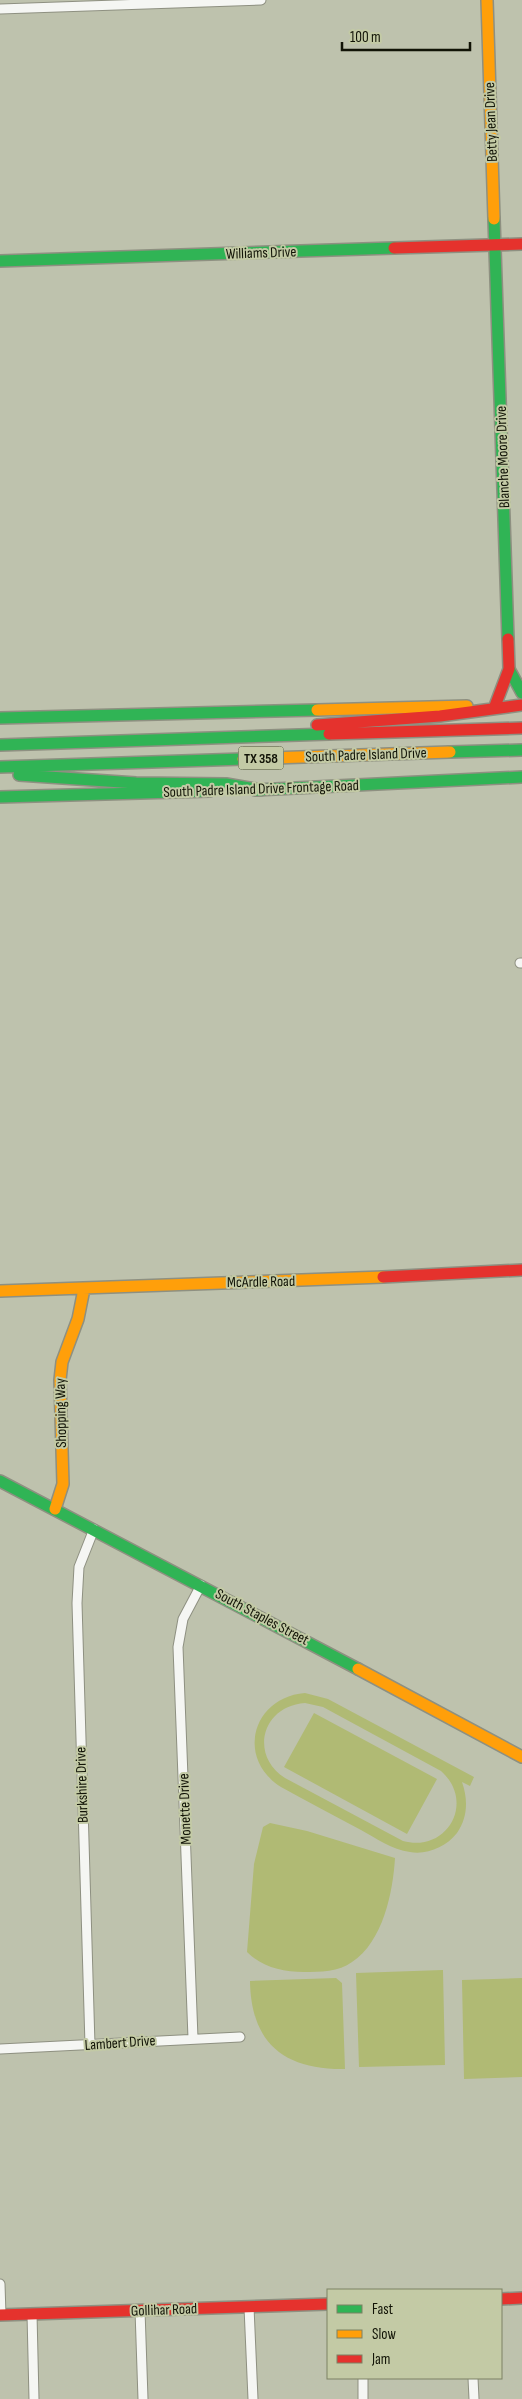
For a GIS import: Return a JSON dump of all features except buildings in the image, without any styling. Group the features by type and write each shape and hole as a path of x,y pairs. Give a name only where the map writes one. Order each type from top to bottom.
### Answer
{"main road":[{"name":"Betty Jean Drive","path":"487,0 494,245"},
{"name":"Williams Drive","path":"0,261 522,244"},
{"name":"Blanche Moore Drive","path":"494,245 509,669 495,706"},
{"name":"Blanche Moore Drive","path":"509,669 522,693"},
{"path":"0,718 522,704"},
{"path":"223,739 272,728 440,716 522,704"},
{"name":"South Padre Island Drive","path":"0,745 522,728"},
{"name":"South Padre Island Drive","path":"0,768 522,750"},
{"path":"0,768 22,776 127,782 226,784 262,790"},
{"name":"South Padre Island Drive Frontage Road","path":"0,797 262,790 522,777"},
{"name":"McArdle Road","path":"0,1291 318,1281 522,1270"},
{"name":"Shopping Way","path":"55,1509 63,1484 62,1362 78,1319 84,1289"},
{"name":"South Staples Street","path":"0,1482 201,1584 522,1757"},
{"path":"502,2299 522,2298"},
{"name":"Gollihar Road","path":"1,2315 327,2304"}],"street":[{"path":"0,9 261,0"},
{"name":"Burkshire Drive","path":"90,2045 76,1603 79,1567 94,1529"},
{"name":"Monette Drive","path":"193,2038 178,1647 183,1619 201,1584"},
{"name":"Lambert Drive","path":"0,2049 240,2037"},
{"path":"0,2284 1,2315"},
{"path":"249,2307 253,2399"},
{"path":"140,2310 143,2399"},
{"path":"32,2314 34,2399"},
{"path":"363,2379 363,2399"},
{"path":"473,2379 474,2399"}],"green space":[{"path":"305,1693 328,1699 474,1777 470,1786 462,1782 466,1808 461,1827 453,1838 442,1846 429,1851 416,1853 403,1851 384,1843 281,1787 267,1775 258,1761 255,1746 256,1731 262,1717 273,1705 287,1697","holes":["305,1703 323,1707 441,1771 451,1783 456,1797 456,1810 452,1822 444,1832 432,1839 419,1843 403,1841 285,1778 274,1768 267,1757 264,1745 265,1733 270,1722 290,1706"]},
{"path":"314,1713 437,1779 407,1834 284,1767"},
{"path":"270,1823 307,1831 395,1858 389,1901 379,1929 363,1953 347,1965 335,1970 288,1971 266,1965 247,1952 254,1864 263,1827"},
{"path":"443,1970 445,2065 359,2067 356,1973"},
{"path":"336,1978 342,1983 345,2069 305,2065 275,2049 265,2037 257,2021 252,2003 250,1981"},
{"path":"522,1978 522,2077 464,2079 462,1980"}],"traffic: fast":[{"path":"494,219 508,639"},
{"path":"0,261 394,248"},
{"path":"509,669 522,693"},
{"path":"0,718 317,710"},
{"path":"0,745 329,734"},
{"path":"450,752 522,750"},
{"path":"0,767 243,759"},
{"path":"19,775 136,783 226,784 262,790"},
{"path":"255,790 522,777"},
{"path":"0,797 210,791"},
{"path":"0,1481 358,1669"}],"traffic: slow":[{"path":"487,0 494,219"},
{"path":"317,710 467,706"},
{"path":"243,759 450,752"},
{"path":"0,1291 383,1277"},
{"path":"55,1509 63,1484 60,1380 62,1362 78,1319 84,1289"},
{"path":"358,1669 522,1757"}],"traffic: jam":[{"path":"394,248 522,244"},
{"path":"495,706 509,669 508,639"},
{"path":"317,725 440,716 522,705"},
{"path":"329,734 522,728"},
{"path":"383,1277 522,1270"},
{"path":"502,2299 522,2298"},
{"path":"0,2315 327,2304"}]}
